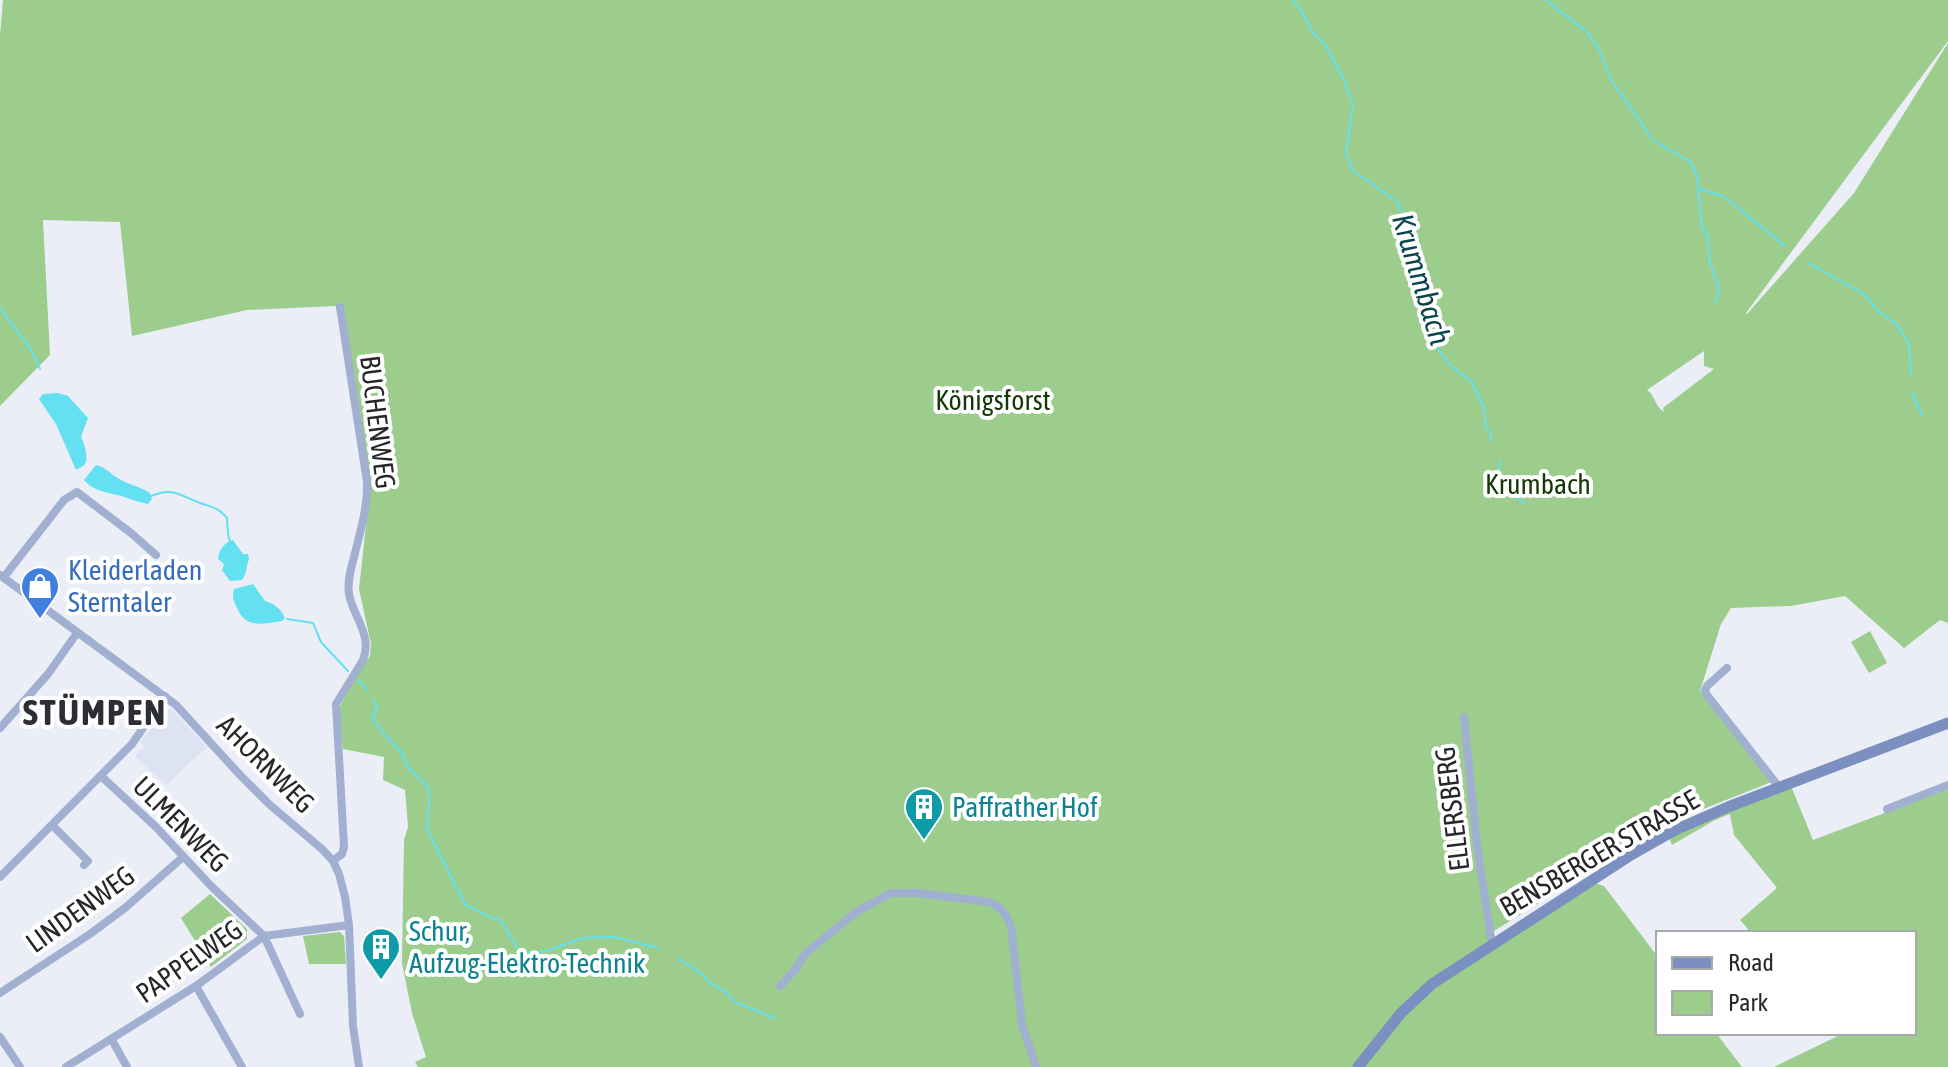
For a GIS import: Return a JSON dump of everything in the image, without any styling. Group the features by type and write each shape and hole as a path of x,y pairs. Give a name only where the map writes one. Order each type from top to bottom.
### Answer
{"main road":[{"name":"BENSBERGER STRASSE","path":"1358,1067 1386,1029 1432,984 1631,855 1675,830 1728,807 1948,723"}],"street":[{"name":"BUCHENWEG","path":"333,861 342,854 344,847 336,704 363,660 367,643 348,593 368,500 340,307"},
{"path":"2,576 64,500 77,492 156,555"},
{"name":"AHORNWEG","path":"2,576 165,696 270,805 333,861 345,897 349,925 353,1026 359,1067"},
{"path":"0,728 48,674 77,633"},
{"path":"1727,668 1707,686 1707,695 1779,787"},
{"path":"0,877 132,744 165,696"},
{"name":"ELLERSBERG","path":"1464,717 1475,829 1493,943"},
{"name":"ULMENWEG","path":"101,776 264,936"},
{"path":"1887,809 1948,785"},
{"path":"52,825 88,861 84,865"},
{"name":"LINDENWEG","path":"0,993 125,908 183,857"},
{"path":"780,986 806,953 856,912 891,893 919,893 989,902 1000,908 1011,926 1022,1024 1036,1067"},
{"name":"PAPPELWEG","path":"66,1067 196,986 264,936 349,925"},
{"path":"264,936 300,1014"},
{"path":"196,986 242,1067"},
{"path":"0,1037 20,1067"},
{"path":"112,1040 127,1067"}],"shaded area":[{"path":"171,709 207,747 166,785 135,757 144,746 140,742 165,710"}],"green space":[{"name":"Königsforst","path":"3,0 1948,0 1948,41 1746,313 1854,193 1948,43 1948,623 1940,620 1904,648 1845,596 1791,606 1731,608 1721,624 1700,691 1758,757 1774,781 1668,823 1494,931 1495,946 1595,883 1604,886 1656,954 1656,1035 1718,1035 1742,1067 418,1067 415,1062 426,1057 412,1013 402,963 404,840 408,827 405,790 383,780 384,757 343,749 339,709 351,683 370,656 371,644 359,589 369,498 336,306 247,310 132,336 120,222 43,220 50,355 0,406 0,35","holes":["1704,351 1704,366 1714,369 1663,408 1664,412 1647,390"]},
{"path":"1870,631 1887,663 1869,673 1851,642"},
{"path":"1791,786 1813,840 1948,789 1948,1067 1774,1067 1840,1035 1916,1035 1916,931 1746,931 1740,920 1777,888 1734,835 1730,814 1672,845 1670,840 1673,835"},
{"path":"210,894 247,929 247,939 211,967 181,918"},
{"path":"340,932 344,936 346,964 309,964 303,936"}],"water":[{"path":"43,394 68,396 88,418 81,437 86,461 76,470 56,424 39,399"},
{"path":"96,465 150,493 152,499 148,504 92,487 84,480"},
{"path":"233,540 243,554 248,554 249,559 242,580 230,581 222,570 224,564 218,559 222,547"},
{"path":"253,584 265,601 281,612 285,618 282,621 255,624 241,615 234,600 234,589"}],"waterway":[{"name":"Krummbach","path":"1293,0 1313,33 1325,44 1353,104 1346,153 1352,170 1398,202 1416,248 1414,268 1438,349 1449,364 1472,382 1484,408 1486,427 1492,441"},
{"path":"1546,0 1587,32 1599,49 1611,80 1654,141 1691,162 1698,178 1698,189 1723,196 1784,245"},
{"path":"1698,189 1702,226 1708,237 1709,259 1719,289 1715,303"},
{"path":"1809,263 1865,295 1879,312 1898,325 1909,345 1911,375"},
{"path":"0,308 28,345 40,369"},
{"path":"1912,393 1922,415"},
{"name":"Krummbach","path":"1500,461 1499,473 1508,490 1525,504"},
{"path":"151,496 176,493 217,509 227,518 230,542"},
{"path":"287,619 313,623 321,642 348,671"},
{"path":"359,681 367,690"},
{"path":"374,700 377,710 372,716 379,728 403,754 407,766 428,787 427,829 466,906 501,920 520,953 547,951 582,938 615,937 658,948"},
{"path":"679,959 702,974 712,985 724,990 735,1002 774,1018"}],"place":[{"name":"Kleiderladen Sterntaler","path":"40,620"},
{"name":"Paffrather Hof","path":"924,841"},
{"name":"Schur, Aufzug-Elektro-Technik","path":"381,981"}],"district":[{"name":"STÜMPEN","path":"95,712"}],"park label":[{"name":"Krumbach","path":"1538,484"}]}
